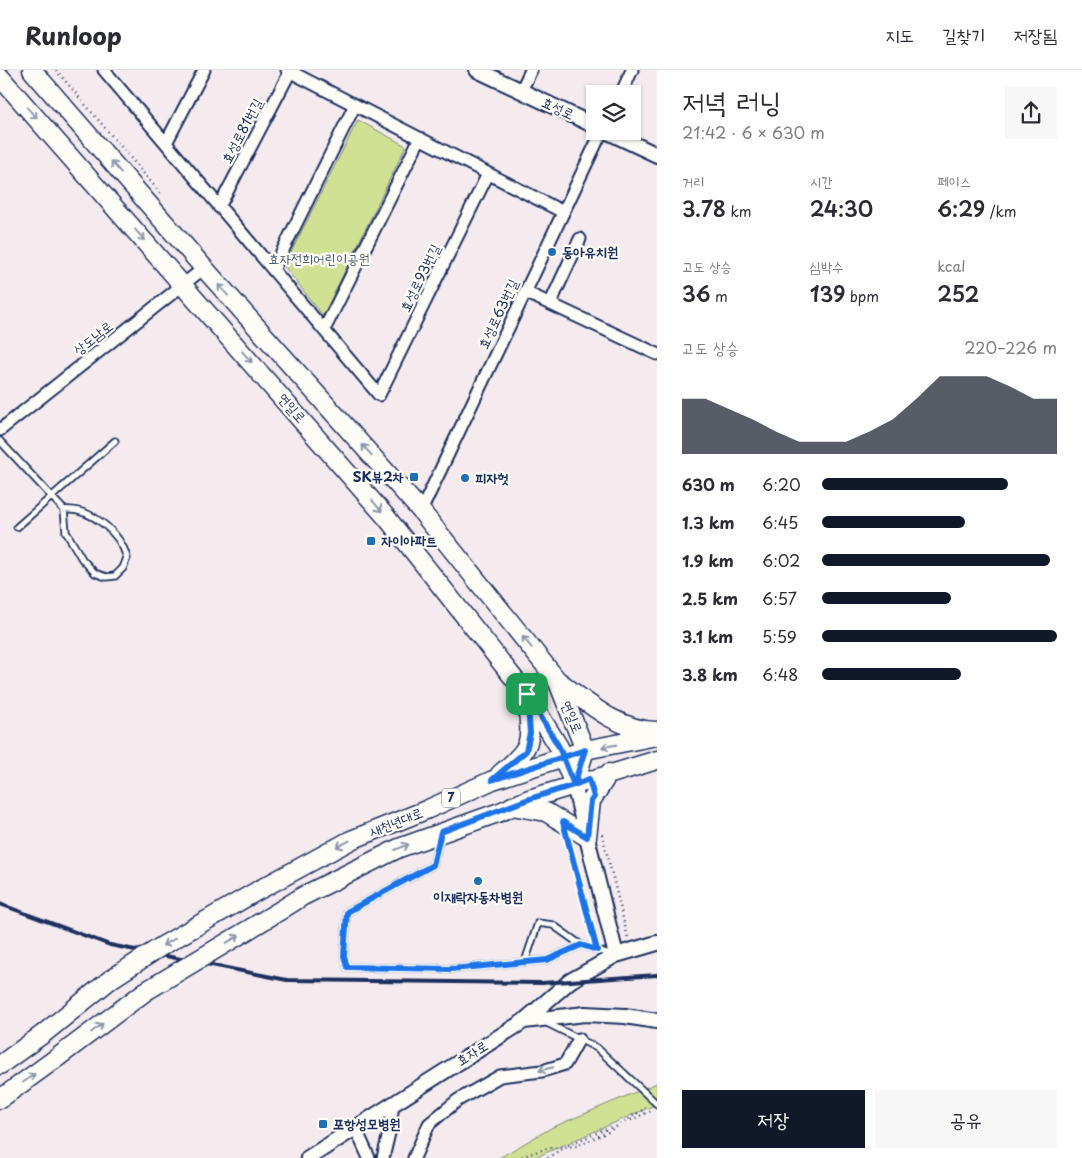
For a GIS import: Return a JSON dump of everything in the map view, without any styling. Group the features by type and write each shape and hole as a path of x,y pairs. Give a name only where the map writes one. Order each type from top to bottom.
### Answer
{"main road":[{"name":"연일로","path":"32,70 204,268 421,511 557,680 585,750"},
{"name":"연일로","path":"0,77 387,518 527,694 563,756 574,785"},
{"path":"557,680 594,708 616,720 645,731 657,732"},
{"path":"492,780 526,751 530,733 527,694"},
{"name":"새천년대로","path":"0,1065 43,1034 111,979 162,946 351,840 426,810 492,780 585,750 657,736"},
{"path":"574,785 585,750"},
{"name":"새천년대로","path":"2,1099 146,991 302,896 399,848 512,806 609,773 657,760"},
{"path":"512,806 546,812 563,822 594,832 591,801 609,773"}],"street":[{"path":"104,70 324,330 420,138"},
{"path":"166,143 204,70"},
{"name":"효성로","path":"477,70 586,122"},
{"path":"521,91 531,70"},
{"path":"624,85 632,70"},
{"path":"290,71 563,212"},
{"name":"효성로81번길","path":"220,207 290,71"},
{"path":"273,270 355,105"},
{"name":"효성로63번길","path":"421,511 598,140"},
{"path":"624,140 657,156"},
{"name":"효성로93번길","path":"324,330 379,395 488,174"},
{"path":"550,304 580,239"},
{"name":"상도남로","path":"0,430 204,268"},
{"path":"525,292 657,354"},
{"path":"574,785 594,832 616,956"},
{"path":"524,1020 570,981 616,956 657,943"},
{"name":"효자로","path":"308,1158 524,1020 585,1014 625,1016 657,1021"},
{"path":"414,1158 429,1124 458,1100 500,1076 542,1071 565,1064 578,1039"},
{"path":"383,1158 390,1129 393,1103"},
{"path":"355,1127 369,1158"}],"lane":[{"path":"0,441 64,510 66,532 82,558 95,572 106,576 115,576 123,568 127,558 120,539 101,522 78,509 64,510"},
{"path":"17,526 115,441"},
{"path":"441,832 433,865 347,912 344,956 347,967 451,969 547,960 581,945"},
{"path":"525,962 538,922 553,925 581,945 616,956"},
{"path":"539,1019 597,1048 656,1105"}],"path":[{"path":"563,822 597,950"},
{"path":"594,832 631,951"},
{"path":"548,1158 565,1147 622,1123 656,1105"},
{"path":"622,1123 656,1105"},
{"path":"517,1158 548,1148 565,1147"}],"green space":[{"name":"효자전희어린이공원","path":"358,120 406,146 323,316 284,266"},
{"path":"657,1083 657,1104 534,1158 499,1158 551,1128"}],"railway":[{"path":"0,904 110,945 287,980 542,983 657,975"}],"place":[{"name":"동아유치원","path":"552,252"},
{"name":"SK뷰2차","path":"414,477"},
{"name":"피자헛","path":"465,478"},
{"name":"자이아파트","path":"371,541"},
{"name":"이재락자동차병원","path":"478,881"},
{"name":"포항성모병원","path":"323,1124"}],"route":[{"path":"527,694 530,733 526,751 492,780 563,756 585,750 574,785 589,779 594,797 591,801 587,837 563,822 597,950 581,945 547,960 451,969 347,967 344,956 347,912 433,865 441,832 500,812 529,799 574,785 563,756 559,747 527,694"}]}
